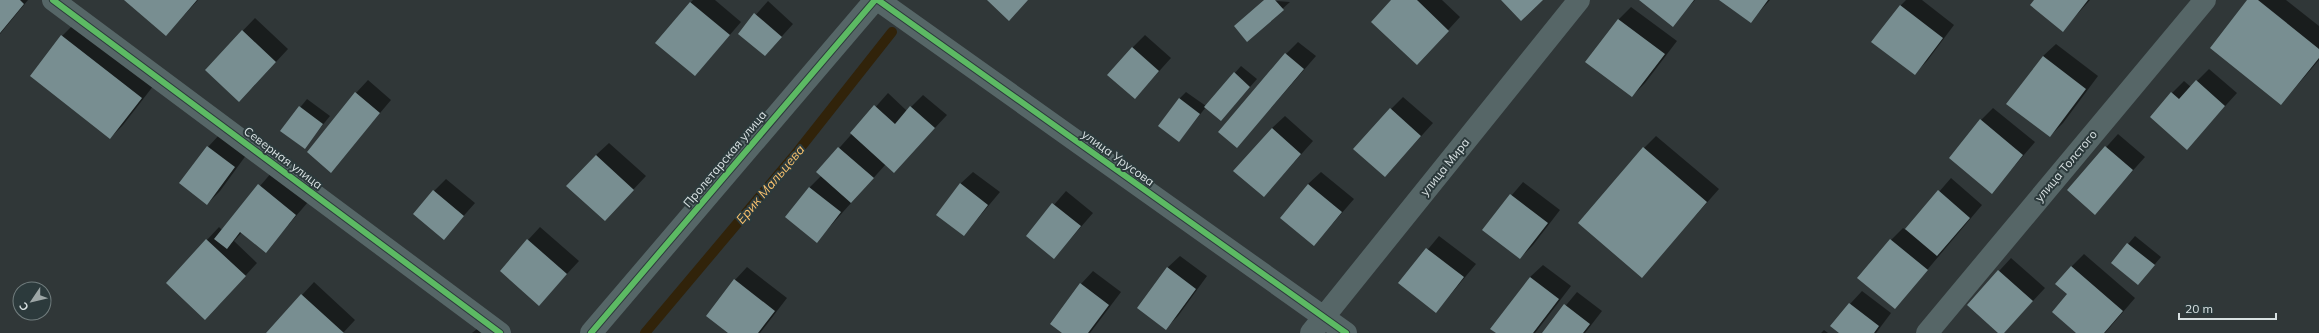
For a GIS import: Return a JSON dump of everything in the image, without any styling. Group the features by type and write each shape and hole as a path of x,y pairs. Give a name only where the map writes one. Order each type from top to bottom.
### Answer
{"street":[{"name":"Северная улица","path":"53,0 500,333"},
{"name":"Пролетарская улица","path":"591,333 875,0"},
{"name":"улица Урусова","path":"878,0 1317,326 1346,333"},
{"name":"улица Мира","path":"1317,326 1579,0"},
{"name":"улица Толстого","path":"1927,333 2205,0"}],"building":[{"path":"0,0 20,0 24,4 0,33"},
{"path":"124,0 197,0 166,36"},
{"path":"987,0 1028,0 1009,21"},
{"path":"1264,0 1275,0 1284,10 1247,42 1234,26"},
{"path":"1391,0 1417,0 1449,31 1417,65 1371,22"},
{"path":"1501,0 1543,0 1521,21"},
{"path":"1639,0 1694,0 1673,27"},
{"path":"1719,0 1768,0 1751,23"},
{"path":"2034,0 2088,0 2063,32 2030,5"},
{"path":"2247,0 2258,0 2319,49 2319,58 2281,105 2210,48"},
{"path":"690,2 730,35 695,76 655,43"},
{"path":"1900,5 1943,38 1915,75 1871,42"},
{"path":"754,13 782,37 765,56 738,34"},
{"path":"1618,19 1665,54 1632,97 1585,62"},
{"path":"242,30 276,62 239,102 205,70"},
{"path":"61,35 142,98 110,139 30,76"},
{"path":"1132,47 1159,71 1135,99 1107,75"},
{"path":"1285,53 1304,69 1237,148 1218,132"},
{"path":"2043,56 2086,89 2050,137 2006,104"},
{"path":"1234,72 1250,87 1221,121 1204,107"},
{"path":"2196,80 2225,106 2187,150 2150,117 2171,92 2179,99"},
{"path":"355,92 380,113 331,173 307,152"},
{"path":"1179,98 1200,114 1179,142 1158,126"},
{"path":"874,105 895,124 910,106 935,128 894,173 850,133"},
{"path":"299,106 323,124 305,149 280,131"},
{"path":"1390,108 1421,136 1385,177 1353,149"},
{"path":"1980,119 2023,155 1992,194 1949,158"},
{"path":"1272,128 1301,154 1264,197 1233,171"},
{"path":"207,146 235,167 207,205 179,183"},
{"path":"2105,146 2133,170 2095,215 2067,190"},
{"path":"838,147 874,178 851,203 816,172"},
{"path":"1643,147 1707,202 1642,278 1578,223"},
{"path":"596,155 634,190 605,221 566,186"},
{"path":"960,183 988,205 964,236 936,215"},
{"path":"258,184 296,215 266,253 240,232 227,249 214,239"},
{"path":"1308,184 1342,212 1314,246 1280,218"},
{"path":"809,187 841,212 817,243 785,217"},
{"path":"433,190 464,216 444,240 413,214"},
{"path":"1938,190 1970,218 1937,256 1905,229"},
{"path":"1510,194 1548,223 1520,259 1482,230"},
{"path":"1052,203 1081,226 1054,259 1026,236"},
{"path":"206,239 246,276 205,320 166,283"},
{"path":"527,239 567,274 539,306 500,271"},
{"path":"1890,239 1928,270 1895,309 1857,278"},
{"path":"2127,243 2155,265 2138,285 2111,263"},
{"path":"1426,248 1464,277 1436,313 1398,283"},
{"path":"2071,266 2123,311 2104,333 2076,333 2052,312 2067,294 2055,284"},
{"path":"1167,267 1196,289 1166,330 1137,308"},
{"path":"1998,270 2033,301 2004,333 1998,333 1967,305"},
{"path":"1530,277 1559,299 1533,333 1496,333 1490,329"},
{"path":"734,279 775,311 758,333 728,333 706,316"},
{"path":"1080,283 1109,305 1088,333 1062,333 1050,324"},
{"path":"301,294 344,333 266,333"},
{"path":"1849,303 1879,326 1874,333 1839,333 1830,326"},
{"path":"1564,304 1590,324 1583,333 1542,333"}],"waterway":[{"name":"Ерик Мальцева","path":"645,333 794,156 892,32"}],"cycle path":[{"path":"53,0 500,333"},
{"path":"591,333 875,0"},
{"path":"878,0 1346,333"}]}
